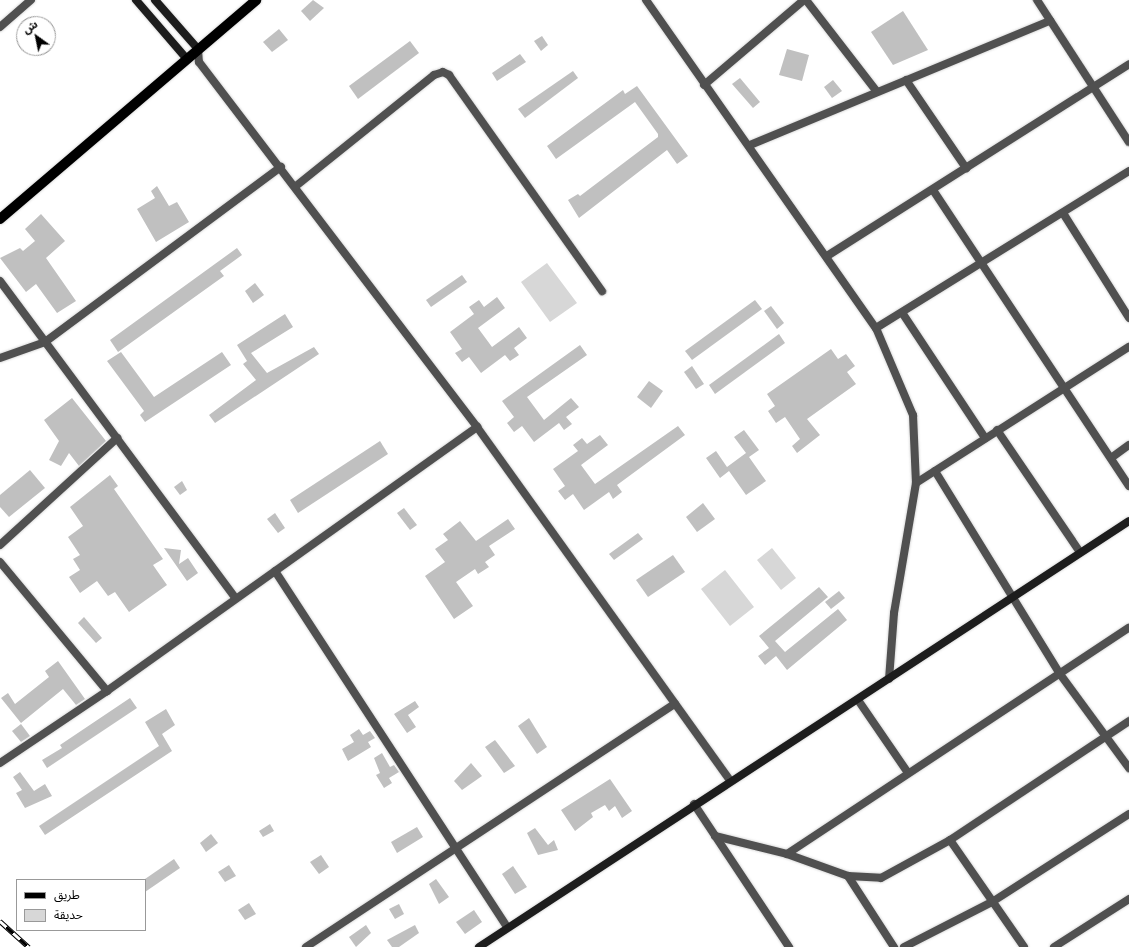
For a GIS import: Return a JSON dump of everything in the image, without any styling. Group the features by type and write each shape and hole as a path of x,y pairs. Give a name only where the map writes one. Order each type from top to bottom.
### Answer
{"main road":[{"path":"0,219 186,58 256,0"}],"street":[{"path":"0,27 31,0"},
{"path":"155,0 198,49 199,62 296,186 477,427 730,780"},
{"path":"647,0 704,85 750,145 876,328 913,415 916,483 895,606 889,679"},
{"path":"704,85 805,0 877,92"},
{"path":"1037,0 1129,142"},
{"path":"139,1 186,58 199,62"},
{"path":"750,145 1050,21"},
{"path":"827,256 1129,64"},
{"path":"296,186 434,75 443,72 449,75 602,291"},
{"path":"906,80 966,168"},
{"path":"0,358 45,342 281,167"},
{"path":"876,328 903,314 983,265 1129,171"},
{"path":"933,190 1129,486"},
{"path":"1063,213 1129,318"},
{"path":"0,281 235,598"},
{"path":"903,314 985,438"},
{"path":"916,483 1129,347"},
{"path":"0,763 108,691 235,598 477,427"},
{"path":"997,430 1080,552"},
{"path":"0,545 117,438"},
{"path":"1111,458 1129,445"},
{"path":"935,471 1060,674 1129,768"},
{"path":"479,947 730,780 858,700 1011,596 1129,521"},
{"path":"0,562 108,691"},
{"path":"275,571 457,847 507,927"},
{"path":"787,854 1129,628"},
{"path":"858,700 908,773"},
{"path":"306,947 675,704"},
{"path":"715,836 787,854 848,876 881,878 950,840 1129,721"},
{"path":"694,804 789,947"},
{"path":"904,947 992,902 1129,814"},
{"path":"950,840 1024,947"},
{"path":"848,876 894,947"},
{"path":"1054,947 1129,899"}],"green space":[{"path":"547,263 577,303 550,322 521,282"},
{"path":"772,548 796,578 781,590 757,560"},
{"path":"725,570 754,607 730,626 701,589"}],"building":[{"path":"313,0 324,8 310,21 301,11"},
{"path":"903,11 928,50 893,65 871,32"},
{"path":"279,29 288,40 272,52 263,42"},
{"path":"542,36 548,45 541,51 534,41"},
{"path":"410,41 419,53 358,99 349,86"},
{"path":"787,49 809,55 802,81 779,75"},
{"path":"520,54 526,62 497,81 492,73"},
{"path":"573,71 578,78 525,118 518,109"},
{"path":"740,78 760,102 753,108 732,84"},
{"path":"833,80 842,91 832,98 824,87"},
{"path":"637,86 688,156 677,164 667,150 579,218 568,200 578,194 580,196 658,137 658,134 635,102 556,159 547,146 623,90 625,94"},
{"path":"157,186 169,206 177,202 189,222 156,242 137,209 155,198 151,191"},
{"path":"41,214 65,241 46,258 76,301 57,313 36,284 26,292 0,258 20,248 23,251 35,241 25,229"},
{"path":"237,248 242,255 220,271 224,276 118,352 110,340"},
{"path":"462,275 467,282 431,307 426,300"},
{"path":"255,283 264,295 253,303 245,291"},
{"path":"497,297 505,308 478,328 492,347 519,327 527,338 514,348 519,355 510,361 505,355 481,373 469,357 462,362 455,353 462,349 450,332 474,314 469,307 479,300 484,307"},
{"path":"755,300 762,309 692,360 685,351"},
{"path":"771,306 784,323 777,329 764,311"},
{"path":"285,314 293,327 251,353 267,373 314,347 319,354 215,423 209,415 256,380 243,364 247,361 237,345"},
{"path":"779,334 785,343 715,394 709,385"},
{"path":"580,345 587,355 527,397 544,420 571,398 579,407 566,417 572,424 564,430 559,423 534,442 522,426 514,432 507,423 514,417 502,401"},
{"path":"831,349 838,359 846,354 855,366 847,372 856,384 807,419 820,435 797,453 792,446 800,439 785,417 776,423 768,411 775,406 767,394"},
{"path":"121,352 154,397 222,352 231,365 145,422 140,415 144,411 107,361"},
{"path":"692,366 704,384 696,389 684,372"},
{"path":"649,381 663,391 651,408 637,397"},
{"path":"72,398 106,441 79,466 69,453 61,466 49,460 59,441 44,420"},
{"path":"678,426 685,435 617,485 622,492 613,499 609,492 584,510 573,494 565,500 558,491 565,486 553,469 578,451 573,445 582,438 587,444 600,435 608,445 581,465 595,484"},
{"path":"744,430 759,450 749,457 766,481 746,495 729,471 720,478 706,458 716,451 727,467 746,453 734,437"},
{"path":"380,441 388,454 298,513 290,500"},
{"path":"30,470 45,488 9,517 0,507 0,495"},
{"path":"110,475 118,486 114,489 163,559 153,565 167,585 129,612 115,592 108,596 97,581 80,593 69,577 80,570 73,559 80,555 68,537 83,526 70,507"},
{"path":"182,481 187,490 180,495 174,487"},
{"path":"703,503 715,519 697,532 686,517"},
{"path":"404,508 417,525 410,530 397,513"},
{"path":"275,513 285,528 278,533 267,519"},
{"path":"508,519 515,529 489,546 495,555 485,562 489,567 478,574 475,569 456,582 473,606 454,619 425,576 445,562 435,549 448,540 443,534 460,521 476,541"},
{"path":"638,533 643,539 614,560 609,554"},
{"path":"164,548 181,550 179,564 188,558 198,573 187,581"},
{"path":"673,555 685,572 648,597 636,580"},
{"path":"819,587 828,597 775,641 785,652 838,609 847,620 787,670 776,656 765,665 758,656 769,648 759,636"},
{"path":"839,591 845,598 831,609 825,602"},
{"path":"84,617 102,638 96,643 78,623"},
{"path":"58,661 85,699 76,705 63,689 21,723 1,698 8,693 15,704 49,677 45,671"},
{"path":"130,698 137,708 47,768 42,760 62,748 60,745"},
{"path":"415,701 419,707 408,715 416,727 407,733 394,714"},
{"path":"166,709 175,725 162,734 172,751 45,835 39,826 159,746 145,722"},
{"path":"529,718 547,747 537,754 518,726"},
{"path":"21,724 30,736 21,742 12,731"},
{"path":"359,729 363,735 370,731 375,738 368,742 371,747 348,761 342,749 354,742 350,735"},
{"path":"495,740 515,766 504,773 485,747"},
{"path":"382,753 390,767 394,765 399,772 389,778 392,783 384,788 376,775 380,773 374,758"},
{"path":"471,763 482,776 462,790 454,781"},
{"path":"20,772 34,791 45,784 52,796 25,808 16,793 22,790 13,777"},
{"path":"610,779 632,811 622,818 615,806 609,811 605,805 591,813 593,817 575,831 561,810"},
{"path":"270,824 274,831 263,837 259,831"},
{"path":"417,827 423,837 397,853 391,842"},
{"path":"535,828 548,845 554,840 558,850 538,855 527,833"},
{"path":"211,834 218,843 206,852 200,843"},
{"path":"321,855 329,867 319,874 310,862"},
{"path":"174,859 180,868 146,891 145,879"},
{"path":"229,865 236,876 225,882 218,872"},
{"path":"513,866 527,887 515,894 502,874"},
{"path":"436,879 449,897 439,904 429,884"},
{"path":"249,903 256,914 245,920 238,910"},
{"path":"399,904 404,914 395,919 389,909"},
{"path":"474,910 482,922 465,934 456,922"},
{"path":"366,925 371,933 356,947 349,937"},
{"path":"415,925 419,933 399,947 392,947 387,940"}],"railway":[{"path":"0,921 29,947"}]}
